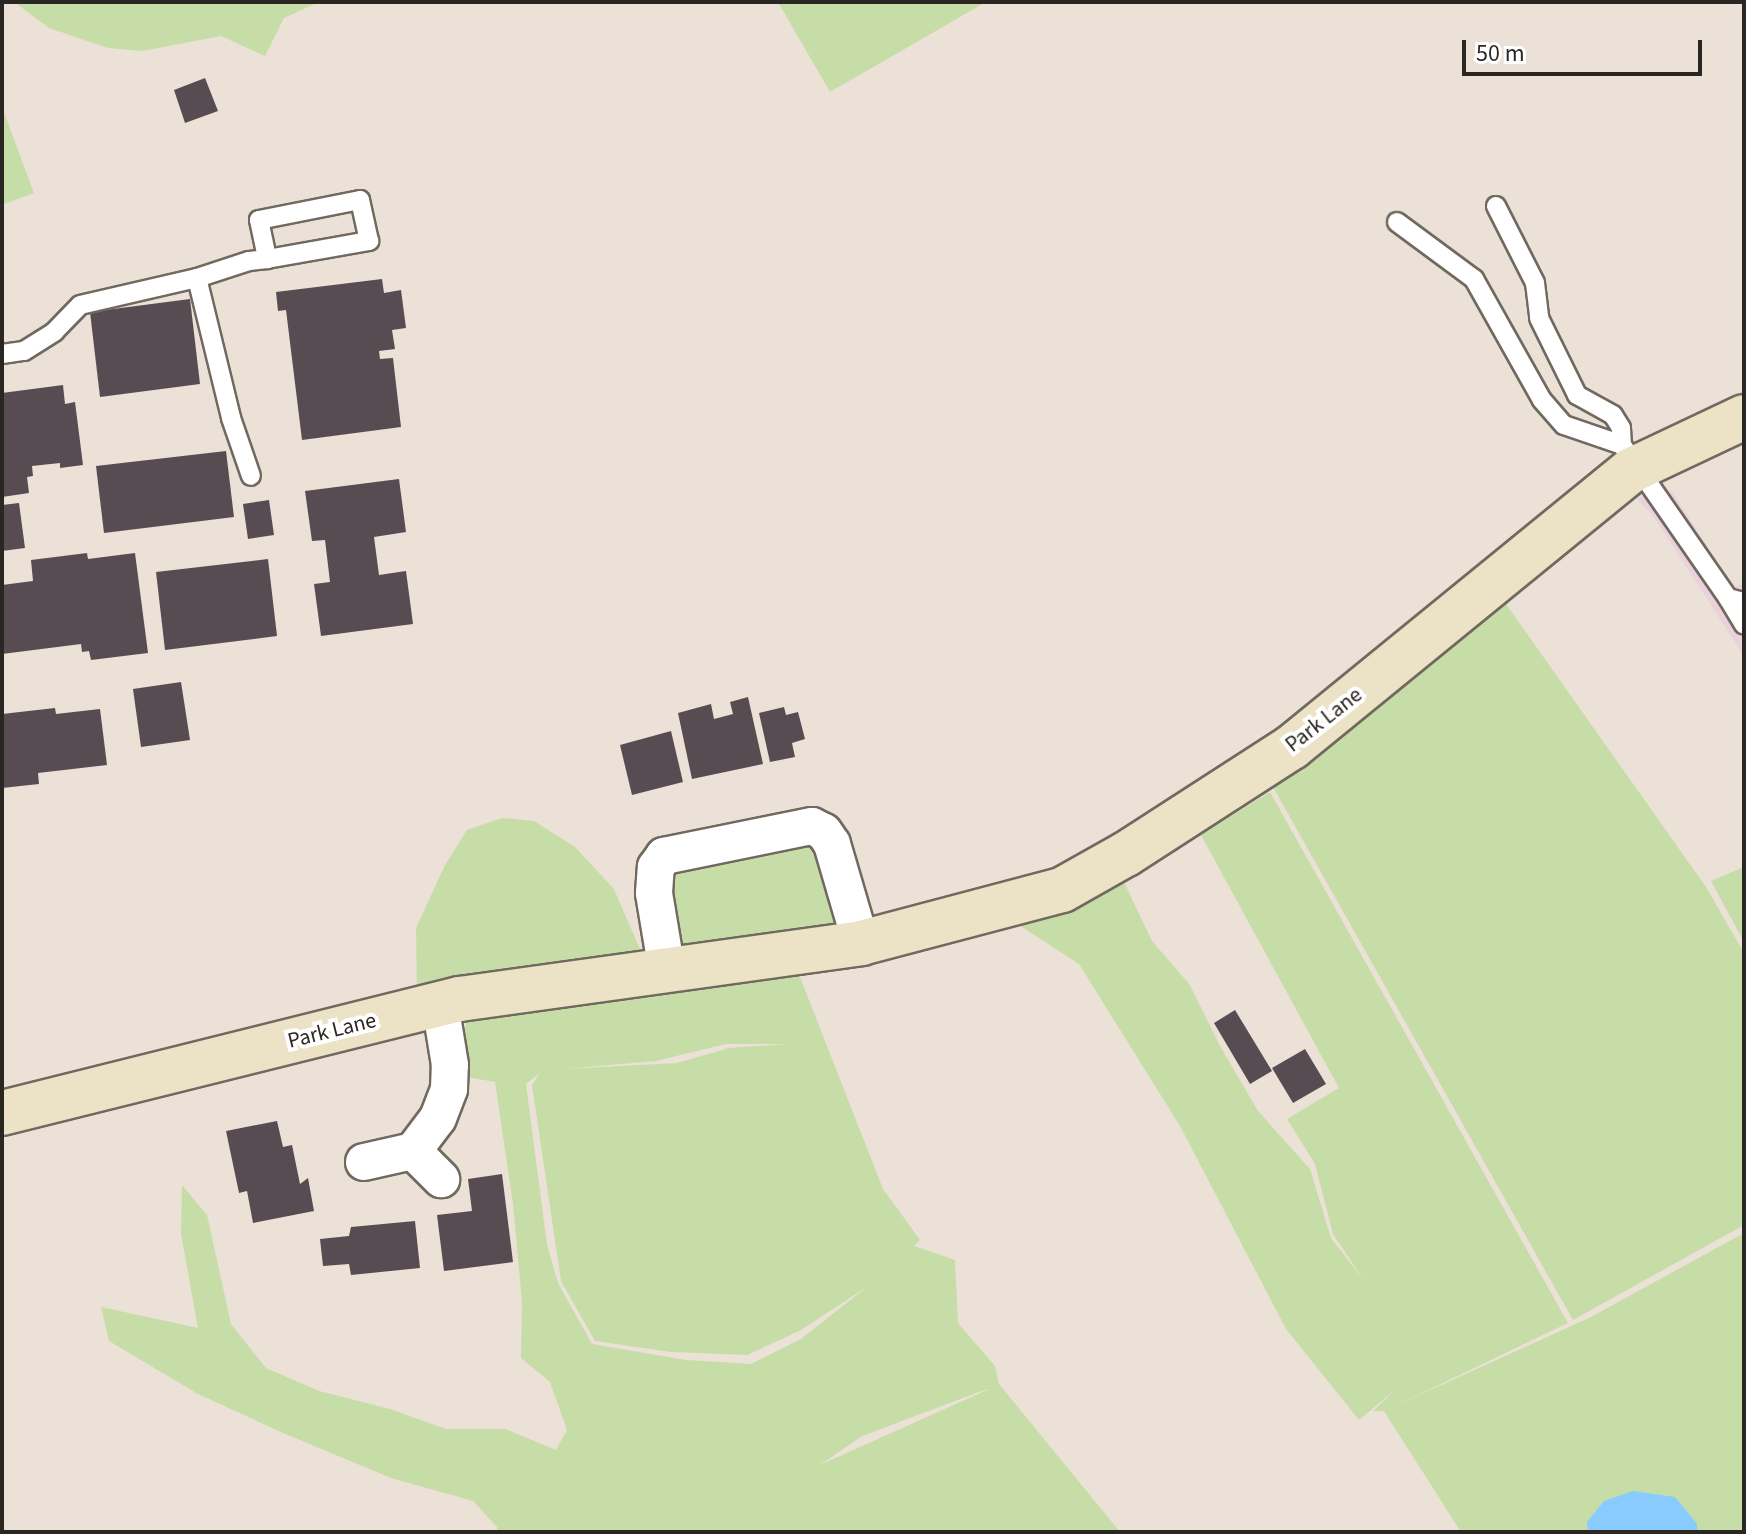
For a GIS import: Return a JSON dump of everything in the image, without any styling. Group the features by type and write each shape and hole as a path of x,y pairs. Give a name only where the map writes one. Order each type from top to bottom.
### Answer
{"main road":[{"name":"Park Lane","path":"2,1113 440,1004 861,943 1062,890 1126,854 1292,747 1630,456 1744,417"}],"street":[{"path":"667,971 654,893 656,867 664,856 812,826 824,832 832,844 861,943"},
{"path":"364,1162 413,1151 430,1133 449,1089 450,1065 440,1004"},
{"path":"413,1151 441,1179"}],"lane":[{"path":"2,354 24,351 54,332 80,305 197,278 249,261 267,259 369,241 360,200 259,220 267,259"},
{"path":"1496,206 1535,283 1539,318 1577,395 1613,415 1621,428 1630,456 1736,600 1744,625"},
{"path":"1397,222 1474,279 1517,360 1542,400 1564,425 1630,456"},
{"path":"197,278 231,418 251,476"}],"shaded area":[{"path":"1671,490 1734,588 1744,581 1744,656 1653,516 1636,498"}],"green space":[{"path":"14,2 319,2 284,18 265,56 221,36 142,51 108,48 49,28"},
{"path":"778,2 986,2 830,92"},
{"path":"2,107 34,193 2,205"},
{"path":"1501,597 1706,887 1744,953 1744,1225 1573,1320 1273,787 1416,663"},
{"path":"1270,792 1568,1323 1395,1406 1591,1317 1744,1233 1744,1532 1461,1532 1384,1411 1373,1411 1396,1389 1359,1420 1286,1329 1180,1126 1079,964 1019,925 1063,912 1123,880 1152,941 1190,985 1219,1044 1258,1111 1310,1169 1331,1238 1363,1279 1333,1234 1315,1164 1287,1119 1339,1088 1201,835"},
{"path":"502,818 534,821 575,847 614,889 642,954 417,990 416,928 445,865 467,830"},
{"path":"811,842 824,860 840,922 677,948 666,893 673,870"},
{"path":"1744,867 1744,942 1711,881"},
{"path":"798,972 883,1189 920,1240 914,1246 955,1260 958,1323 995,1366 999,1384 1120,1532 497,1532 497,1527 473,1501 391,1478 283,1433 198,1394 109,1341 101,1307 198,1328 181,1234 182,1185 207,1215 231,1324 266,1368 319,1391 390,1409 446,1429 505,1429 556,1450 567,1430 550,1382 521,1358 522,1302 513,1204 495,1082 461,1076 457,1058 469,1014","holes":["726,1044 787,1044 729,1048 677,1063 563,1069 656,1061","540,1073 532,1085 561,1281 595,1341 671,1352 747,1355 801,1330 868,1286 801,1339 751,1364 686,1360 592,1344 558,1283 547,1245 526,1084","987,1389 820,1465 862,1436"]}],"water":[{"path":"1633,1491 1675,1497 1697,1524 1697,1532 1588,1532 1587,1522 1604,1501"}],"building":[{"path":"205,78 218,111 185,123 174,90"},
{"path":"382,279 384,293 401,290 406,328 392,330 395,349 379,351 380,359 393,358 401,427 302,440 286,310 278,311 276,292"},
{"path":"190,299 200,384 100,397 90,312"},
{"path":"63,385 65,404 75,402 83,465 60,468 60,463 32,466 33,476 27,477 29,493 2,497 2,393"},
{"path":"226,451 234,517 104,533 96,466"},
{"path":"399,479 406,532 374,537 379,575 406,571 413,624 321,636 314,584 330,582 325,540 312,541 305,491"},
{"path":"269,500 274,535 248,539 243,504"},
{"path":"19,503 25,548 2,551 2,505"},
{"path":"87,553 88,559 135,553 148,653 91,660 89,651 82,652 81,644 2,654 2,585 33,581 31,560"},
{"path":"268,559 277,636 165,650 156,572"},
{"path":"181,682 190,740 141,747 133,689"},
{"path":"748,697 763,764 692,779 678,713 711,704 714,719 733,714 730,702"},
{"path":"784,707 786,715 798,712 805,739 792,743 795,757 770,762 759,713"},
{"path":"55,708 56,714 100,709 107,765 38,773 39,784 2,788 2,714"},
{"path":"671,731 683,782 632,795 620,745"},
{"path":"1235,1010 1272,1071 1250,1084 1214,1023"},
{"path":"1305,1049 1326,1084 1293,1103 1272,1068"},
{"path":"277,1121 283,1147 292,1145 300,1184 308,1178 314,1211 253,1223 247,1191 239,1193 226,1131"},
{"path":"502,1174 513,1262 444,1271 437,1215 472,1211 468,1179"},
{"path":"415,1221 420,1268 351,1275 349,1264 323,1266 320,1239 349,1236 351,1227"}]}
